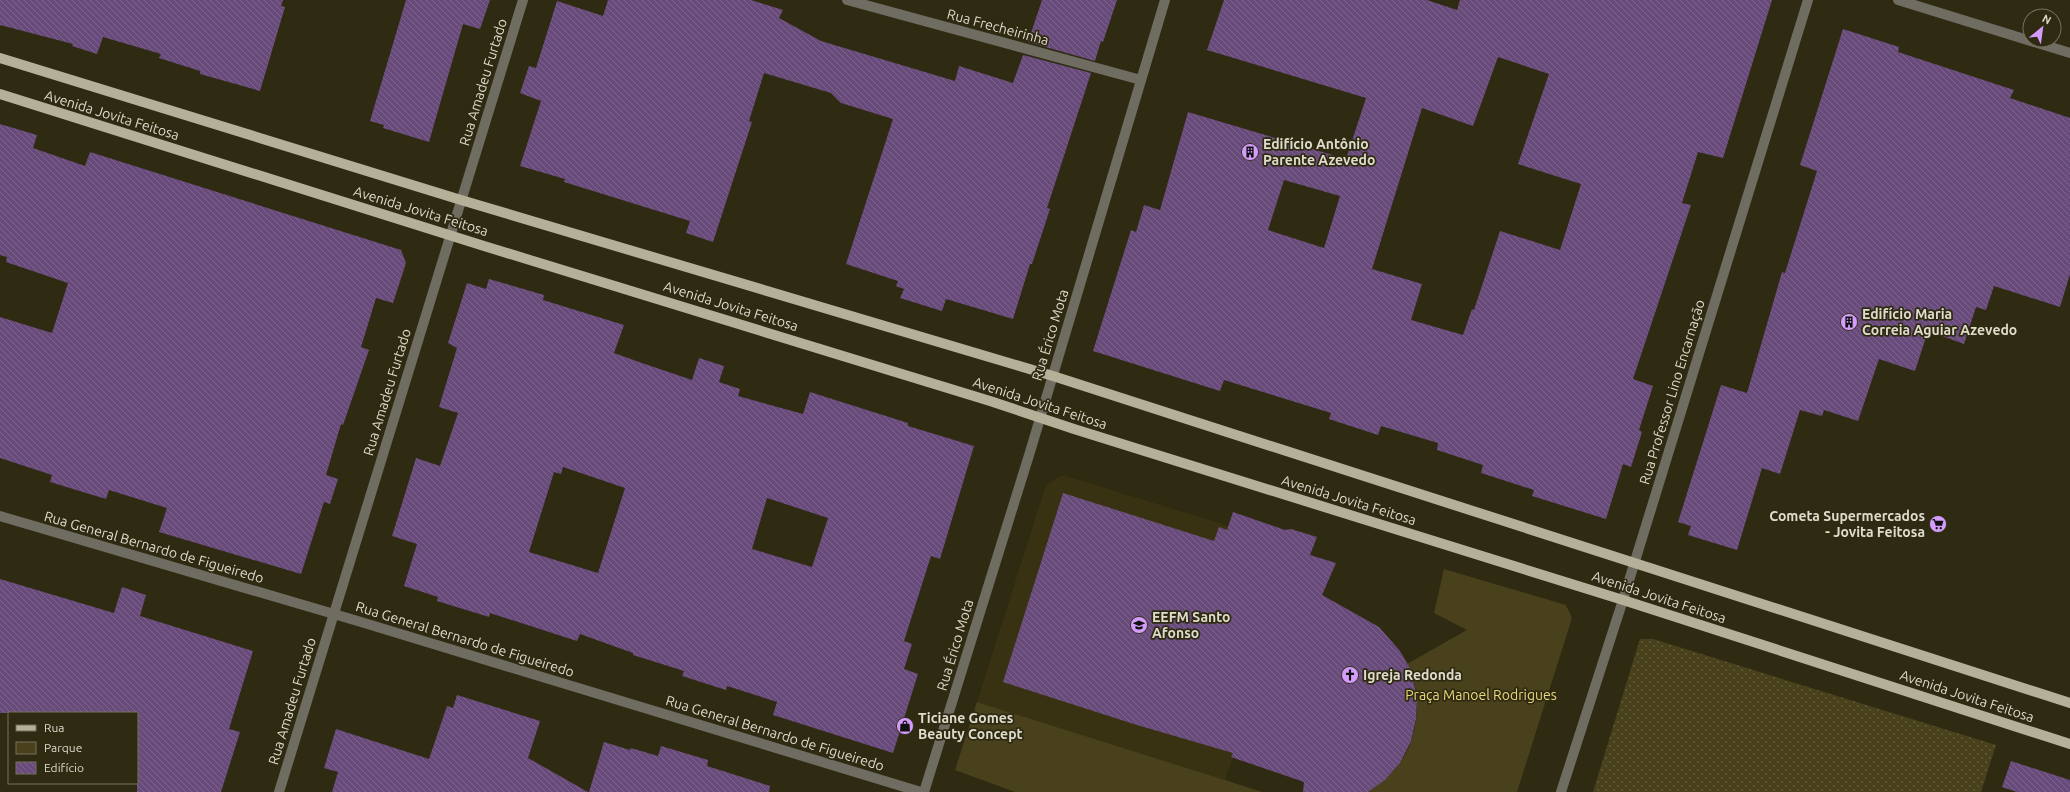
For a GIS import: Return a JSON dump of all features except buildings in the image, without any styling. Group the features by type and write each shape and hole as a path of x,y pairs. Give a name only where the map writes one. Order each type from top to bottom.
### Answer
{"main road":[{"name":"Avenida Jovita Feitosa","path":"0,58 461,200 1053,376 2070,703"},
{"name":"Avenida Jovita Feitosa","path":"0,94 990,400 1039,418 1623,600 2070,744"}],"street":[{"name":"Rua Amadeu Furtado","path":"279,792 523,0"},
{"name":"Rua Frecheirinha","path":"847,0 1142,80"},
{"name":"Rua Érico Mota","path":"922,792 1053,376 1165,0"},
{"name":"Rua Professor Lino Encarnação","path":"1560,792 1623,600 1808,0"},
{"path":"1898,0 2070,53"},
{"name":"Rua General Bernardo de Figueiredo","path":"0,516 334,614 922,792"}],"shaded area":[{"name":"EEFM Santo Afonso","path":"1060,476 1066,476 1304,549 1225,780 977,702 1046,485"}],"green space":[{"name":"Praça Manoel Rodrigues","path":"1444,569 1566,605 1572,618 1517,792 1368,792 1385,779 1400,763 1411,740 1415,727 1417,701 1412,675 1407,664 1467,630 1434,613"},
{"path":"1640,639 1653,639 1996,745 1981,792 1593,792"},
{"path":"977,702 1262,792 1015,792 955,770"}],"place":[{"name":"Edifício Antônio Parente Azevedo","path":"1250,152"},
{"name":"Edifício Maria Correia Aguiar Azevedo","path":"1849,322"},
{"name":"Cometa Supermercados - Jovita Feitosa","path":"1938,524"},
{"name":"EEFM Santo Afonso","path":"1139,625"},
{"name":"Igreja Redonda","path":"1350,675"},
{"name":"Ticiane Gomes Beauty Concept","path":"905,726"}]}
